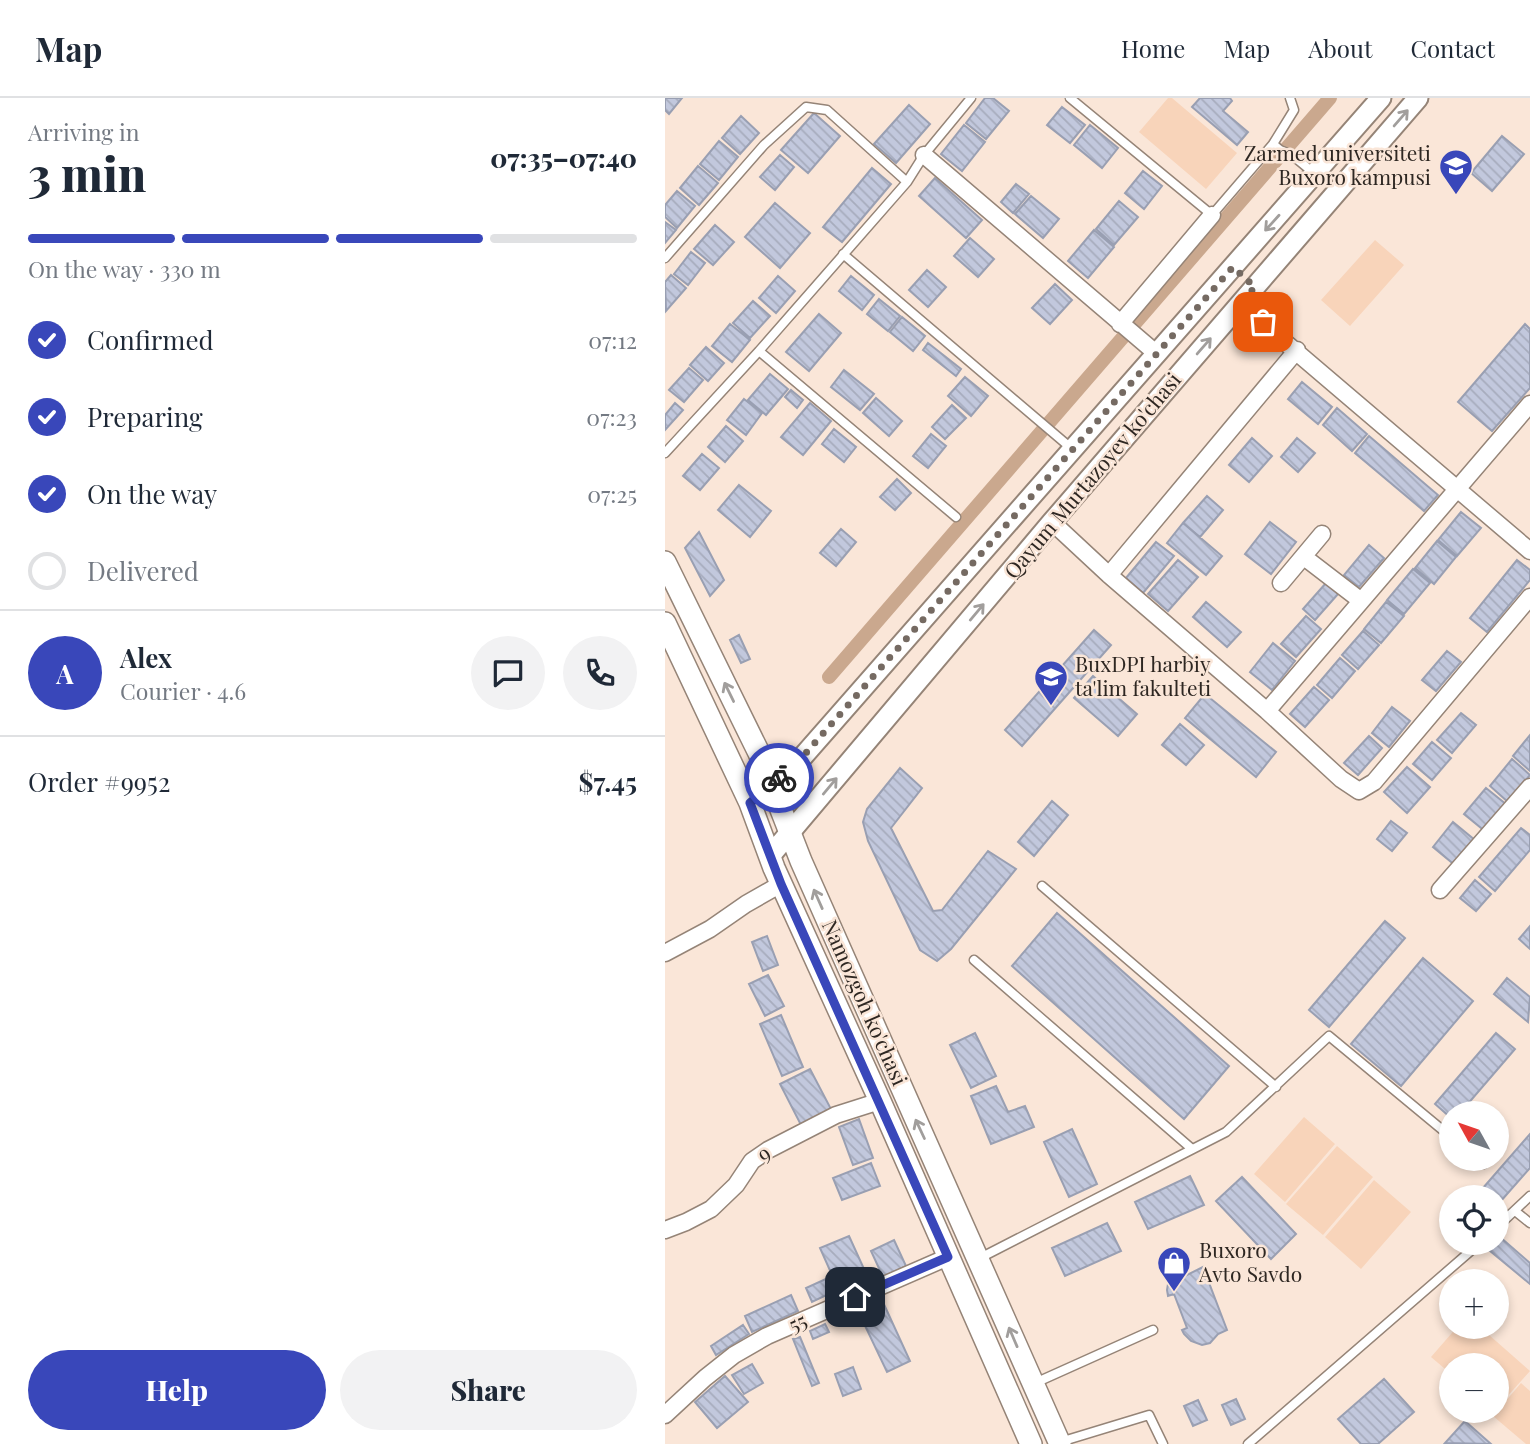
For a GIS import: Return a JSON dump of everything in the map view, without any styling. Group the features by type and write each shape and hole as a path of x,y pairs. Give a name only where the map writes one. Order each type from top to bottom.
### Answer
{"main road":[{"name":"Namozgoh ko'chasi","path":"665,562 759,753 791,834 891,1064 980,1258 1060,1443"},
{"name":"Namozgoh ko'chasi","path":"665,623 750,803 781,884 1031,1444"}],"street":[{"name":"Qayum Murtazoyev ko'chasi","path":"750,803 798,762 1381,98"},
{"name":"Qayum Murtazoyev ko'chasi","path":"770,856 1418,98"},
{"path":"924,155 1157,354"},
{"path":"1127,329 1212,215"},
{"path":"1233,267 1255,287"},
{"path":"1240,304 1530,551"},
{"path":"1109,575 1297,350"},
{"path":"1267,711 1530,404"},
{"path":"1052,523 1341,779 1359,791 1374,782 1530,597"},
{"path":"1281,583 1322,534"},
{"path":"1304,557 1360,600"},
{"path":"1440,890 1530,787"},
{"path":"665,953 710,929 781,884"},
{"name":"9","path":"665,1230 686,1223 711,1209 736,1185 752,1161 768,1150 836,1115 880,1101"},
{"name":"55","path":"665,1416 734,1355 767,1336 948,1257"}],"lane":[{"path":"665,453 759,351 907,182 924,155 971,98"},
{"path":"1070,98 1212,215 1276,147 1294,110 1290,98"},
{"path":"665,258 764,145 806,107 827,110 907,182"},
{"path":"1276,147 1292,155 1315,174"},
{"path":"843,254 1073,450"},
{"path":"759,351 956,517"},
{"path":"1042,886 1276,1087"},
{"path":"974,960 1192,1149"},
{"path":"980,1258 1226,1132 1329,1036 1439,1127"},
{"path":"1509,1216 1530,1196"},
{"path":"1515,1211 1530,1223"},
{"path":"1248,1444 1466,1255"},
{"path":"1033,1384 1153,1330"},
{"path":"1060,1443 1149,1415 1163,1444"}],"shaded area":[{"path":"1168,98 1172,98 1237,153 1206,189 1139,132"},
{"path":"1375,240 1404,265 1350,326 1321,300"},
{"path":"1304,1117 1335,1144 1285,1202 1254,1174"},
{"path":"1337,1146 1373,1177 1323,1235 1286,1204"},
{"path":"1374,1180 1411,1212 1361,1269 1325,1237"},
{"path":"1447,1339 1494,1339 1530,1371 1509,1394 1509,1353 1439,1353 1439,1364 1431,1357"},
{"path":"1521,1383 1530,1391 1530,1444 1526,1444 1501,1423 1509,1423 1509,1397"}],"building":[{"path":"665,98 682,98 669,114 665,110"},
{"path":"985,98 993,98 1009,111 986,139 966,123"},
{"path":"1200,98 1230,98 1232,101 1223,111 1248,132 1237,145 1192,107"},
{"path":"909,105 930,124 896,163 874,144"},
{"path":"1062,107 1085,125 1070,143 1047,125"},
{"path":"814,113 840,136 808,173 781,150"},
{"path":"741,116 759,133 740,154 722,138"},
{"path":"964,125 985,142 962,171 941,154"},
{"path":"1090,125 1118,148 1102,168 1074,145"},
{"path":"1502,136 1524,154 1492,191 1471,173"},
{"path":"719,141 738,157 719,180 700,164"},
{"path":"780,155 794,167 775,190 760,177"},
{"path":"698,166 718,183 699,205 680,188"},
{"path":"872,168 891,184 842,242 823,227"},
{"path":"1143,171 1162,186 1144,209 1125,193"},
{"path":"935,178 982,220 966,238 919,196"},
{"path":"1016,184 1029,194 1013,213 1001,202"},
{"path":"677,191 695,206 677,228 665,217 665,205"},
{"path":"1031,196 1059,219 1043,238 1015,214"},
{"path":"1119,201 1138,217 1114,245 1096,229"},
{"path":"775,203 810,233 780,268 745,237"},
{"path":"665,222 676,230 665,243"},
{"path":"715,225 734,242 713,265 694,249"},
{"path":"1094,230 1114,247 1088,278 1068,261"},
{"path":"970,238 994,259 978,277 954,256"},
{"path":"691,252 705,263 688,285 674,274"},
{"path":"927,270 946,287 928,307 909,290"},
{"path":"671,275 686,288 666,311 665,282"},
{"path":"778,276 795,291 776,313 759,298"},
{"path":"851,276 874,295 862,310 839,291"},
{"path":"1055,284 1072,300 1050,324 1032,308"},
{"path":"879,299 900,316 888,331 867,314"},
{"path":"753,301 770,316 750,338 733,323"},
{"path":"819,314 841,333 809,371 786,352"},
{"path":"902,317 925,336 913,351 890,332"},
{"path":"730,324 750,340 732,362 712,346"},
{"path":"1525,324 1530,329 1530,388 1492,431 1458,402"},
{"path":"928,343 961,369 956,376 923,350"},
{"path":"706,347 724,363 708,381 690,365"},
{"path":"689,368 703,380 684,402 669,390"},
{"path":"844,370 874,394 860,410 831,387"},
{"path":"770,374 788,389 766,415 748,400"},
{"path":"965,377 988,396 971,416 948,396"},
{"path":"1302,382 1332,407 1318,424 1288,399"},
{"path":"791,390 803,400 797,408 785,397"},
{"path":"876,398 902,421 889,436 863,413"},
{"path":"744,399 762,413 746,435 727,420"},
{"path":"675,403 683,410 665,430 665,415"},
{"path":"810,403 831,421 803,455 781,437"},
{"path":"952,405 966,418 945,439 932,427"},
{"path":"1337,408 1367,434 1352,451 1323,425"},
{"path":"726,426 743,441 725,462 708,447"},
{"path":"834,429 856,447 844,462 822,444"},
{"path":"931,434 946,446 928,468 913,456"},
{"path":"1369,436 1438,495 1424,511 1355,453"},
{"path":"1252,438 1272,456 1249,482 1229,465"},
{"path":"1297,438 1315,453 1298,472 1281,457"},
{"path":"702,454 719,468 700,490 683,476"},
{"path":"897,479 911,493 895,510 880,497"},
{"path":"739,485 771,511 750,537 718,510"},
{"path":"1207,496 1223,510 1200,537 1183,523"},
{"path":"1461,512 1481,528 1457,556 1438,540"},
{"path":"1270,522 1296,542 1271,574 1245,554"},
{"path":"1183,523 1222,556 1206,575 1167,543"},
{"path":"841,529 856,542 836,566 820,553"},
{"path":"699,532 724,580 710,596 685,548"},
{"path":"1437,541 1456,557 1434,584 1415,568"},
{"path":"1156,542 1174,556 1143,593 1126,578"},
{"path":"1369,545 1384,558 1359,587 1344,575"},
{"path":"1178,560 1198,577 1168,611 1148,594"},
{"path":"1517,560 1530,570 1530,580 1487,632 1470,618"},
{"path":"1413,569 1430,583 1404,614 1387,600"},
{"path":"1326,583 1338,594 1315,620 1303,609"},
{"path":"1206,602 1241,632 1227,647 1193,617"},
{"path":"1386,602 1404,616 1381,643 1364,629"},
{"path":"1306,616 1321,629 1296,657 1281,644"},
{"path":"1094,630 1111,645 1022,746 1005,730"},
{"path":"1363,631 1379,645 1358,669 1342,655"},
{"path":"739,635 750,659 741,663 730,640"},
{"path":"1273,643 1295,661 1272,690 1250,672"},
{"path":"1447,651 1461,662 1436,691 1422,680"},
{"path":"1340,658 1355,671 1332,698 1317,685"},
{"path":"1093,676 1137,714 1118,736 1074,698"},
{"path":"1314,687 1329,700 1305,727 1290,714"},
{"path":"1205,694 1276,752 1256,777 1185,718"},
{"path":"1392,707 1410,721 1389,747 1372,733"},
{"path":"1461,713 1476,725 1452,753 1437,740"},
{"path":"1180,724 1204,745 1186,765 1162,745"},
{"path":"1530,735 1530,771 1513,756"},
{"path":"1369,736 1382,748 1358,775 1344,763"},
{"path":"1432,742 1451,758 1432,780 1413,764"},
{"path":"1512,759 1530,775 1508,802 1490,786"},
{"path":"1407,767 1430,787 1407,813 1384,792"},
{"path":"900,768 922,788 891,828 933,911 942,910 988,851 1016,869 951,949 937,961 920,950 868,841 863,822 867,809"},
{"path":"1486,788 1507,805 1486,832 1464,814"},
{"path":"1052,801 1068,815 1034,856 1018,842"},
{"path":"1391,821 1407,833 1392,851 1377,839"},
{"path":"1453,822 1476,841 1456,866 1433,847"},
{"path":"1521,828 1530,835 1530,850 1495,891 1479,877"},
{"path":"1475,880 1491,894 1476,911 1460,898"},
{"path":"1057,913 1229,1066 1184,1119 1012,966"},
{"path":"1385,921 1405,938 1329,1027 1309,1010"},
{"path":"1530,926 1530,949 1519,939"},
{"path":"767,936 778,965 763,971 752,942"},
{"path":"1423,958 1473,1001 1401,1086 1351,1044"},
{"path":"768,975 784,1006 765,1016 749,984"},
{"path":"1507,978 1530,997 1528,1022 1494,994"},
{"path":"781,1015 803,1067 782,1076 760,1024"},
{"path":"975,1033 996,1076 971,1088 950,1045"},
{"path":"1496,1033 1515,1049 1470,1101 1439,1101 1439,1108 1435,1104"},
{"path":"810,1069 832,1111 802,1127 780,1084"},
{"path":"996,1086 1008,1112 1025,1106 1034,1127 991,1144 971,1096"},
{"path":"859,1119 873,1158 853,1165 839,1127"},
{"path":"1072,1129 1097,1184 1069,1197 1044,1142"},
{"path":"1530,1134 1530,1168 1509,1192 1509,1185 1486,1185 1498,1171 1509,1171 1509,1158"},
{"path":"871,1163 880,1186 842,1200 833,1178"},
{"path":"1190,1176 1204,1205 1148,1229 1135,1202"},
{"path":"1242,1177 1296,1234 1271,1259 1216,1201"},
{"path":"1107,1223 1121,1251 1065,1276 1052,1248"},
{"path":"849,1236 869,1280 840,1293 820,1248"},
{"path":"894,1240 906,1266 883,1277 871,1251"},
{"path":"1509,1245 1530,1263 1530,1284 1495,1255 1509,1255"},
{"path":"1203,1267 1227,1330 1218,1334 1210,1343 1202,1345 1191,1341 1184,1334 1182,1330 1187,1328 1174,1294 1168,1296 1167,1290 1169,1278 1180,1270 1183,1277"},
{"path":"830,1277 837,1290 812,1302 806,1288"},
{"path":"791,1295 798,1311 752,1332 745,1316"},
{"path":"882,1300 910,1361 887,1372 858,1311"},
{"path":"825,1324 829,1332 813,1339 810,1331"},
{"path":"743,1325 749,1334 716,1355 711,1346"},
{"path":"800,1337 819,1383 812,1386 793,1339"},
{"path":"752,1364 763,1383 744,1394 732,1375"},
{"path":"853,1367 861,1389 843,1396 835,1374"},
{"path":"725,1376 748,1402 717,1428 695,1402"},
{"path":"1384,1379 1414,1412 1378,1444 1361,1444 1338,1419"},
{"path":"1236,1399 1245,1419 1231,1425 1222,1405"},
{"path":"1198,1400 1207,1420 1193,1426 1184,1406"},
{"path":"1463,1423 1467,1423 1491,1444 1445,1443"}],"waterway":[{"path":"829,677 1330,98"}],"way so far":[{"path":"779,778 798,762 1233,267 1255,287 1240,304 1263,322"}],"place":[{"name":"Zarmed universiteti Buxoro kampusi","path":"1456,196"},
{"name":"BuxDPI harbiy ta'lim fakulteti","path":"1051,707"},
{"name":"Buxoro Avto Savdo","path":"1174,1293"}],"route":[{"path":"779,778 750,803 774,868 948,1257 855,1297"}]}
